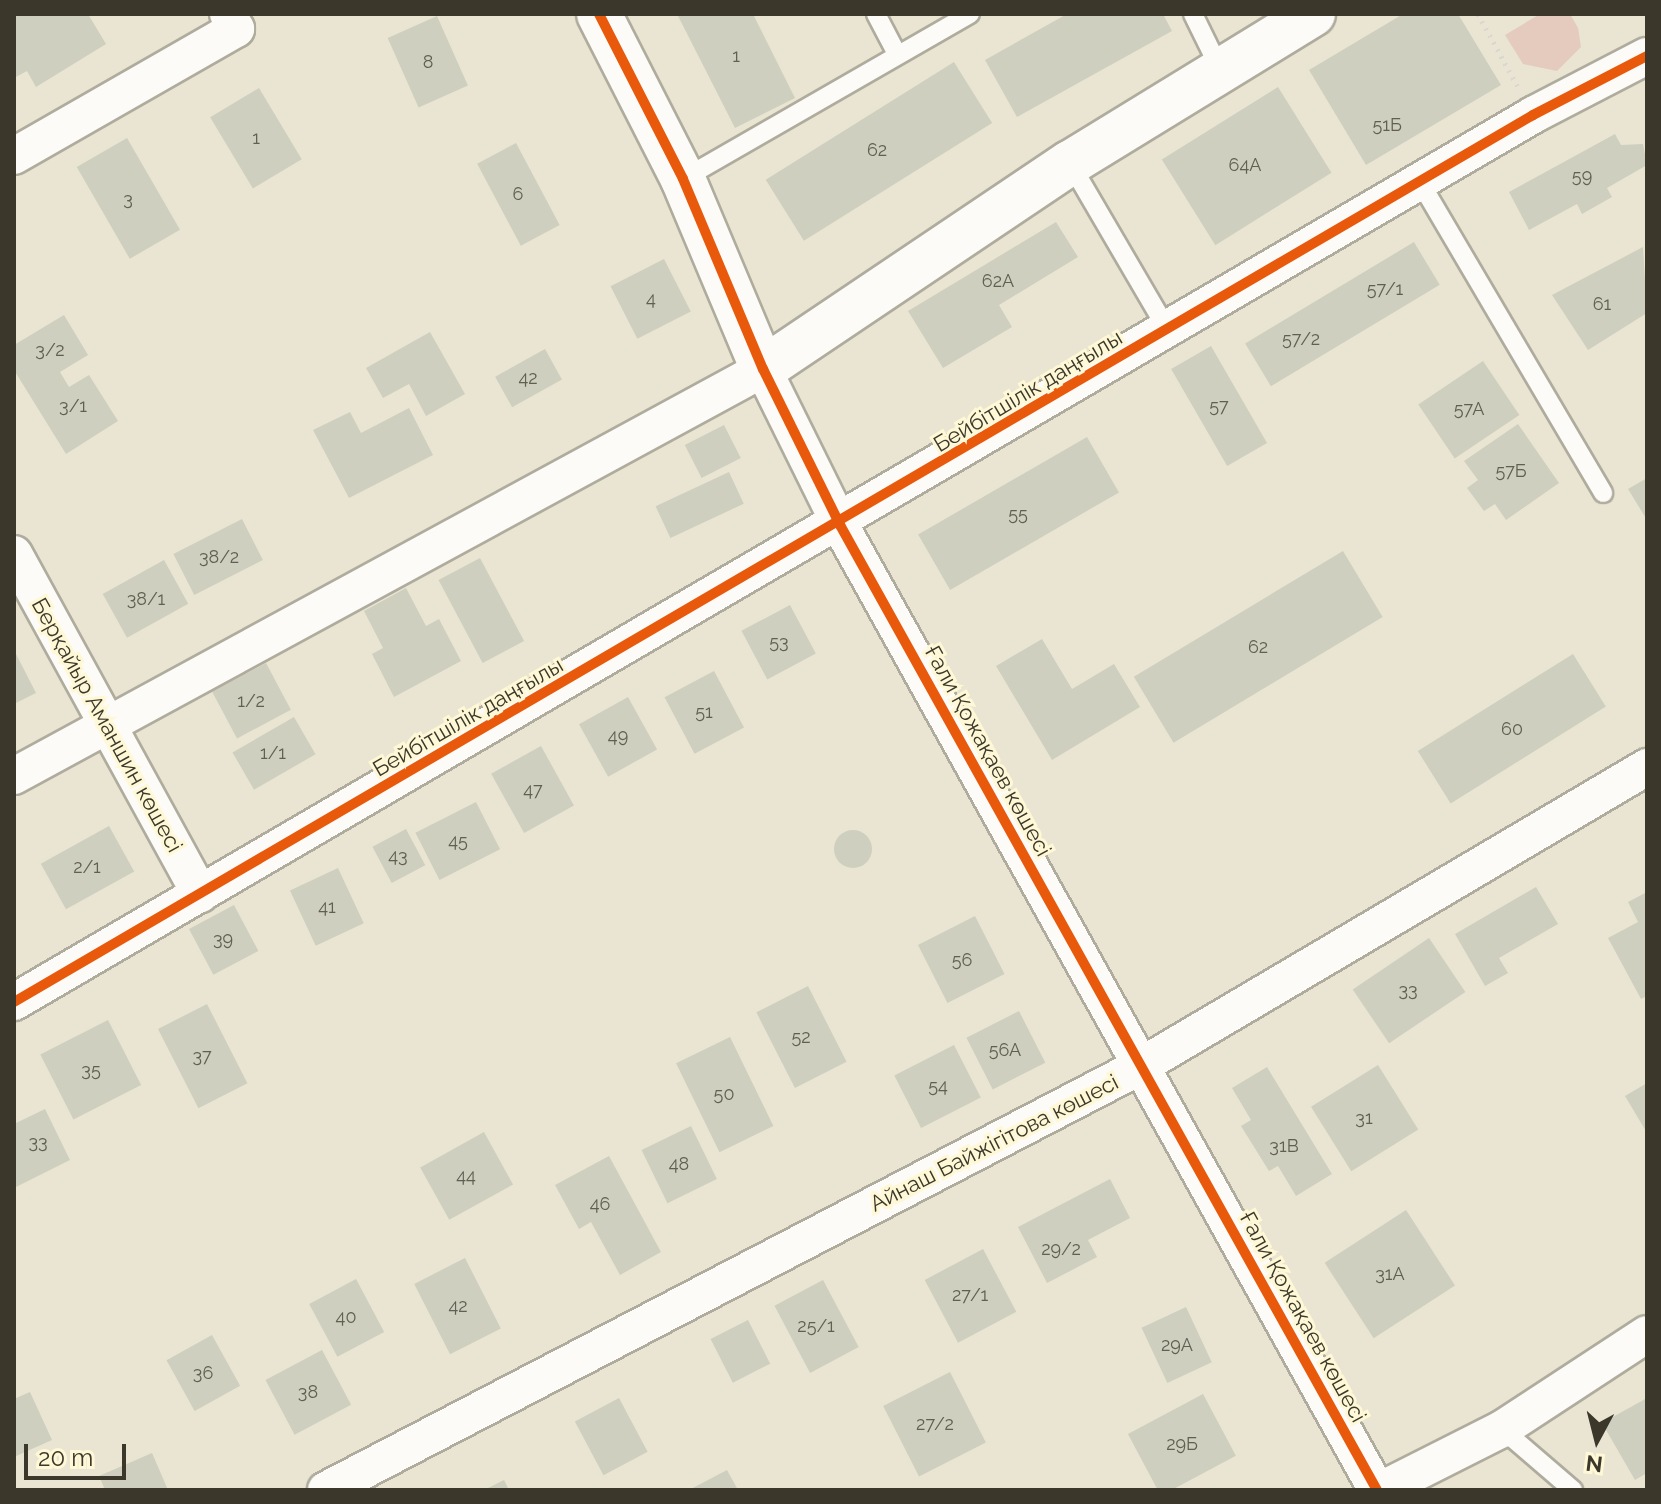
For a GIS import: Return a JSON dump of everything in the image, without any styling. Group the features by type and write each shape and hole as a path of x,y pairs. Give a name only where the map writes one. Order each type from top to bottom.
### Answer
{"street":[{"path":"14,156 236,29 228,14"},
{"name":"Ғали Қожақаев көшесі","path":"599,14 683,179 763,369 840,525 1139,1067 1379,1490"},
{"path":"14,776 104,723 763,369 1070,163 1313,14"},
{"name":"Бейбітшілік даңғылы","path":"14,1002 840,525 1533,115 1647,56"},
{"name":"Берқайыр Аманшин көшесі","path":"14,554 200,894"},
{"name":"Айнаш Байжігітова көшесі","path":"326,1490 1139,1067 1647,767"},
{"path":"1379,1490 1502,1429 1647,1334"}],"lane":[{"path":"876,14 897,54"},
{"path":"683,179 970,14"},
{"path":"1193,14 1220,69"},
{"path":"1070,163 1168,331"},
{"path":"1420,182 1603,493"},
{"path":"1502,1429 1573,1490"}],"path":[{"path":"1478,14 1533,115"}],"shaded area":[{"path":"1540,14 1570,14 1578,28 1581,47 1557,71 1523,64 1505,35"}],"building":[{"path":"14,14 88,14 106,44 36,87 27,71 14,78"},
{"path":"677,14 753,14 795,98 735,128"},
{"path":"1067,14 1163,14 1172,31 1017,117 985,60"},
{"path":"1403,14 1458,14 1501,85 1366,165 1309,70"},
{"path":"437,16 468,85 419,107 388,38"},
{"path":"954,62 992,123 804,241 766,180"},
{"path":"1278,87 1332,173 1215,245 1162,160"},
{"path":"259,88 302,159 253,189 210,117"},
{"path":"1615,134 1621,145 1643,144 1647,165 1607,188 1612,197 1582,214 1577,204 1529,230 1509,192"},
{"path":"127,138 180,230 130,259 77,167"},
{"path":"516,143 560,225 521,246 477,164"},
{"path":"1056,222 1078,257 999,305 1012,327 943,368 908,311"},
{"path":"1414,242 1440,285 1271,386 1245,343"},
{"path":"1643,247 1647,313 1588,350 1552,295"},
{"path":"664,259 691,312 637,339 611,286"},
{"path":"64,315 88,355 60,372 69,387 89,375 118,421 66,454 14,370 14,345"},
{"path":"430,332 465,394 426,416 409,384 383,398 366,368"},
{"path":"1211,346 1267,443 1227,466 1171,369"},
{"path":"545,349 562,380 512,407 495,377"},
{"path":"1483,361 1519,415 1455,459 1418,405"},
{"path":"409,408 433,455 349,498 313,430 350,412 361,433"},
{"path":"1518,424 1559,483 1506,520 1495,504 1484,511 1467,488 1478,480 1464,461"},
{"path":"724,425 741,458 702,478 685,445"},
{"path":"1087,437 1119,492 950,590 918,534"},
{"path":"729,472 744,504 670,538 656,506"},
{"path":"1647,478 1647,520 1628,489"},
{"path":"242,519 263,560 194,595 173,554"},
{"path":"1343,551 1383,617 1174,743 1134,677"},
{"path":"480,558 524,641 483,663 439,580"},
{"path":"164,560 188,604 127,638 103,594"},
{"path":"406,588 426,626 439,619 461,661 394,697 372,654 383,648 364,611"},
{"path":"790,605 816,654 767,679 741,631"},
{"path":"1042,639 1072,689 1114,664 1140,707 1052,760 996,666"},
{"path":"14,650 36,693 14,704"},
{"path":"1573,654 1606,707 1451,804 1418,751"},
{"path":"266,663 291,710 237,738 212,692"},
{"path":"714,671 744,728 695,754 665,697"},
{"path":"628,697 657,749 608,777 579,724"},
{"path":"294,717 316,754 254,790 233,752"},
{"path":"541,746 574,805 524,833 491,774"},
{"path":"476,802 500,849 439,880 415,833"},
{"path":"109,826 134,871 66,909 41,864"},
{"path":"406,829 425,865 392,883 372,847"},
{"path":"853,830 866,836 872,849 866,862 853,868 840,862 834,849 840,836"},
{"path":"338,868 364,923 316,946 290,890"},
{"path":"1536,887 1558,924 1499,958 1508,973 1485,986 1455,934"},
{"path":"1647,892 1647,996 1641,999 1608,938 1638,922 1628,902"},
{"path":"234,905 258,951 213,975 189,929"},
{"path":"975,916 1005,974 947,1003 918,945"},
{"path":"1429,938 1465,992 1389,1043 1353,989"},
{"path":"808,986 847,1062 795,1088 756,1012"},
{"path":"207,1004 247,1083 198,1108 158,1029"},
{"path":"1019,1011 1045,1063 993,1089 966,1038"},
{"path":"108,1020 141,1085 73,1120 40,1055"},
{"path":"730,1037 773,1126 719,1152 676,1063"},
{"path":"954,1045 981,1098 921,1128 894,1075"},
{"path":"1378,1065 1418,1129 1351,1171 1311,1107"},
{"path":"1267,1067 1332,1174 1296,1196 1278,1166 1269,1171 1241,1126 1251,1120 1232,1088"},
{"path":"1647,1083 1647,1133 1625,1096"},
{"path":"45,1109 70,1160 14,1188 14,1124"},
{"path":"691,1126 717,1179 667,1203 642,1150"},
{"path":"484,1132 513,1184 449,1220 420,1167"},
{"path":"609,1156 661,1252 620,1275 591,1222 579,1229 555,1185"},
{"path":"1110,1179 1130,1218 1088,1240 1097,1257 1047,1283 1018,1227"},
{"path":"1406,1210 1455,1285 1374,1338 1325,1263"},
{"path":"983,1249 1016,1312 958,1343 925,1280"},
{"path":"465,1258 501,1328 450,1354 414,1284"},
{"path":"356,1279 384,1332 337,1357 309,1304"},
{"path":"823,1280 859,1347 810,1373 774,1306"},
{"path":"1186,1307 1212,1362 1167,1383 1142,1328"},
{"path":"748,1320 770,1364 733,1383 711,1339"},
{"path":"212,1335 240,1386 195,1411 167,1360"},
{"path":"322,1350 351,1405 295,1435 265,1380"},
{"path":"950,1372 986,1442 919,1476 883,1406"},
{"path":"30,1392 52,1440 14,1457 14,1399"},
{"path":"1203,1394 1236,1456 1172,1490 1158,1490 1128,1434"},
{"path":"619,1398 648,1452 603,1475 575,1421"},
{"path":"1647,1398 1647,1473 1635,1480 1602,1423"},
{"path":"152,1453 168,1490 105,1490 99,1476"},
{"path":"727,1470 738,1490 689,1490"},
{"path":"504,1480 509,1490 484,1490"}],"cycle path":[{"path":"599,14 683,179 763,369 840,525 1377,1490"},
{"path":"14,1002 1533,115 1647,56"}]}
